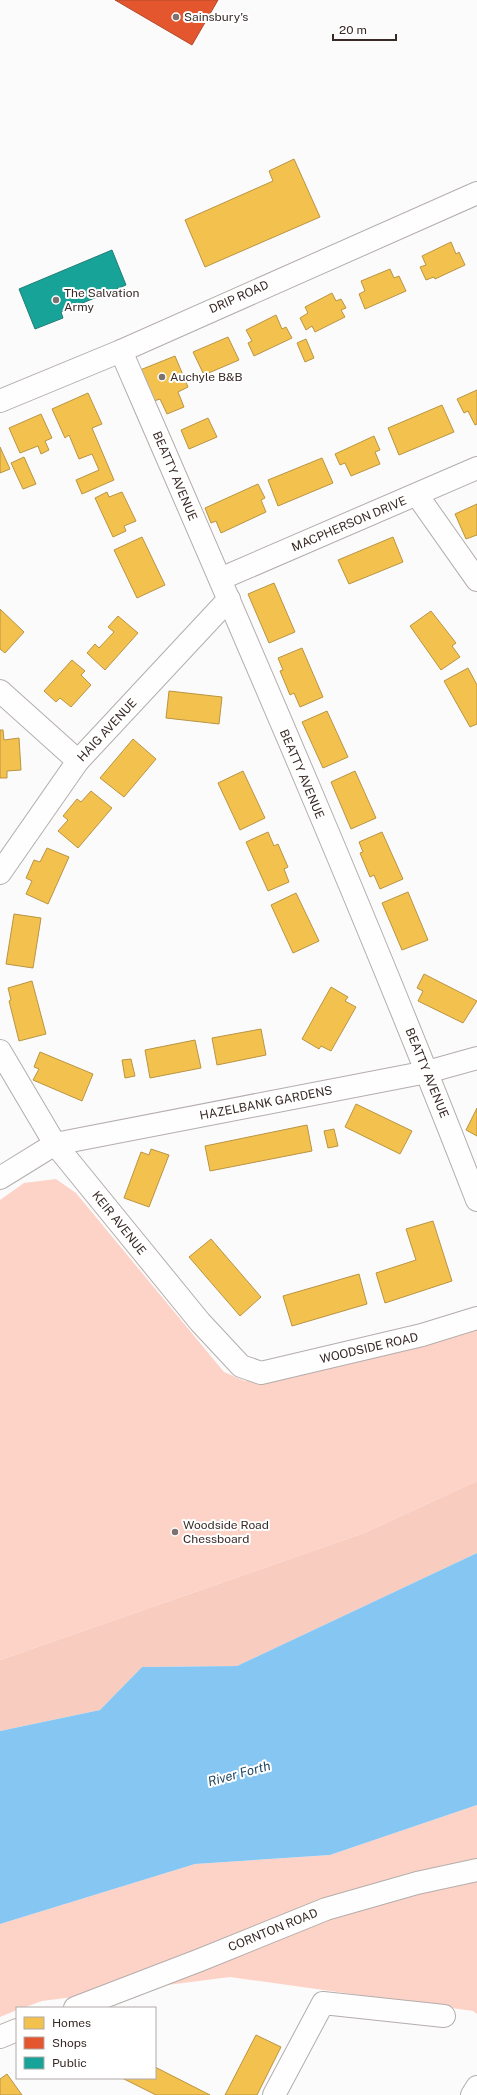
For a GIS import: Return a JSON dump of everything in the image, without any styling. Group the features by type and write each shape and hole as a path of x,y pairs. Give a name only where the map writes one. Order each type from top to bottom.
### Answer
{"street":[{"name":"DRIP ROAD","path":"0,401 121,351 207,311 477,193"},
{"name":"BEATTY AVENUE","path":"121,351 229,599 427,1072 477,1200"},
{"name":"MACPHERSON DRIVE","path":"220,579 477,468"},
{"path":"417,495 477,580"},
{"name":"HAIG AVENUE","path":"0,873 78,761 229,599"},
{"path":"0,692 78,761"},
{"name":"KEIR AVENUE","path":"0,1051 55,1144 200,1322 240,1366 260,1373"},
{"name":"HAZELBANK GARDENS","path":"55,1144 427,1072 477,1058"},
{"path":"0,1178 55,1144"},
{"name":"WOODSIDE ROAD","path":"260,1373 422,1335 477,1318"},
{"name":"CORNTON ROAD","path":"78,2007 326,1909 417,1882 477,1870"},
{"path":"274,2095 324,2003 444,2016"},
{"path":"0,2037 16,2030"},
{"path":"472,2095 477,2087"}],"shaded area":[{"path":"56,1179 76,1193 224,1372 245,1381 343,1362 477,1325 477,1481 364,1533 0,1660 0,1200 24,1183"},
{"path":"477,1481 477,1553 237,1666 142,1667 100,1710 0,1731 0,1660 364,1533"},
{"path":"477,1805 477,2014 473,2011 230,1977 42,2001 26,2007 16,2007 16,2010 0,2017 0,1924 195,1864 330,1855"}],"water":[{"name":"River Forth","path":"477,1553 477,1805 330,1855 195,1864 0,1924 0,1731 100,1710 142,1667 237,1666"}],"building: Homes":[{"path":"294,159 320,217 205,267 185,220 273,181 269,171"},
{"path":"451,242 456,254 459,252 465,265 435,279 434,277 426,280 420,267 426,265 422,256"},
{"path":"390,269 394,278 399,276 406,291 365,309 359,294 365,291 361,281"},
{"path":"332,293 336,301 341,299 346,308 341,310 345,317 315,332 312,326 306,330 300,318 308,313 305,307"},
{"path":"276,315 282,329 286,327 292,338 254,356 248,343 252,341 246,330"},
{"path":"228,337 239,360 204,375 193,352"},
{"path":"306,339 314,358 305,362 297,343"},
{"path":"175,356 188,387 178,392 184,407 167,414 160,399 154,401 140,370"},
{"path":"477,390 477,424 475,425 468,411 464,413 457,399"},
{"path":"88,393 102,424 92,428 114,480 82,494 76,480 99,470 92,454 79,459 69,435 65,438 52,409"},
{"path":"442,405 454,432 399,455 388,428"},
{"path":"41,414 52,438 45,441 49,450 41,454 38,446 20,453 9,428"},
{"path":"208,418 217,437 189,449 181,430"},
{"path":"374,436 380,450 375,452 380,464 351,476 345,463 340,465 335,454"},
{"path":"0,447 10,469 0,473"},
{"path":"24,457 36,484 23,489 11,463"},
{"path":"322,458 333,483 278,506 268,480"},
{"path":"258,484 265,498 261,500 266,512 221,533 216,521 211,523 205,508"},
{"path":"107,492 109,497 122,492 136,521 124,526 126,531 113,537 95,498"},
{"path":"477,504 477,535 466,539 455,514"},
{"path":"142,537 165,585 137,598 114,550"},
{"path":"393,537 403,562 349,584 338,560"},
{"path":"274,583 295,632 269,643 248,594"},
{"path":"0,609 24,632 5,653 0,649"},
{"path":"431,611 456,643 452,646 460,657 441,670 410,626"},
{"path":"118,616 138,633 105,670 87,653 95,644 99,648 114,632 108,627"},
{"path":"302,648 323,697 300,707 294,693 290,695 280,671 283,670 278,658"},
{"path":"72,660 85,671 81,675 91,685 71,707 60,698 56,702 44,691"},
{"path":"468,668 477,685 477,724 470,727 444,681"},
{"path":"169,691 222,697 219,724 166,718"},
{"path":"327,711 348,757 323,768 302,722"},
{"path":"0,730 3,730 4,740 19,738 21,770 7,771 7,778 0,778"},
{"path":"133,739 156,759 124,797 100,778"},
{"path":"243,771 265,818 240,830 218,783"},
{"path":"355,771 376,818 351,829 331,782"},
{"path":"91,791 112,808 78,848 58,831 68,820 63,816 77,799 81,802"},
{"path":"268,832 274,846 278,844 288,867 284,869 289,882 268,891 246,842"},
{"path":"382,832 403,879 380,889 374,875 370,877 360,853 363,852 359,842"},
{"path":"47,848 69,857 48,904 26,894 32,881 26,878 34,860 40,862"},
{"path":"408,892 428,940 402,950 382,903"},
{"path":"296,893 319,941 293,953 271,905"},
{"path":"14,914 41,918 33,968 6,964"},
{"path":"424,974 477,1001 463,1023 418,1001 423,991 417,988"},
{"path":"32,981 46,1034 19,1041 9,1001 11,1000 8,988"},
{"path":"331,987 348,997 345,1001 356,1007 331,1051 321,1046 319,1049 302,1039"},
{"path":"261,1029 266,1055 217,1065 212,1038"},
{"path":"195,1040 201,1068 150,1078 145,1050"},
{"path":"40,1052 93,1074 82,1101 33,1080 39,1069 34,1067"},
{"path":"131,1059 135,1076 125,1078 122,1060"},
{"path":"356,1104 412,1131 400,1154 345,1127"},
{"path":"477,1108 477,1136 466,1130"},
{"path":"307,1125 312,1151 210,1171 205,1146"},
{"path":"334,1129 338,1146 328,1148 324,1131"},
{"path":"151,1149 169,1155 149,1207 124,1198 141,1152 149,1155"},
{"path":"433,1221 452,1281 385,1303 376,1273 416,1260 406,1229"},
{"path":"211,1239 261,1297 240,1316 189,1257"},
{"path":"359,1274 367,1304 292,1326 283,1296"},
{"path":"256,2035 281,2047 257,2095 225,2095"},
{"path":"156,2068 210,2095 156,2095 124,2079 156,2079"},
{"path":"7,2074 22,2095 0,2095 0,2079"}],"building: Shops":[{"name":"Sainsbury's","path":"115,0 218,0 192,45"}],"building: Public":[{"name":"The Salvation Army","path":"112,250 126,285 61,312 63,318 35,329 19,289"}],"place":[{"name":"Sainsbury's","path":"176,17"},
{"name":"The Salvation Army","path":"56,300"},
{"name":"Auchyle B&B","path":"162,377"},
{"name":"Woodside Road Chessboard","path":"175,1532"}]}
